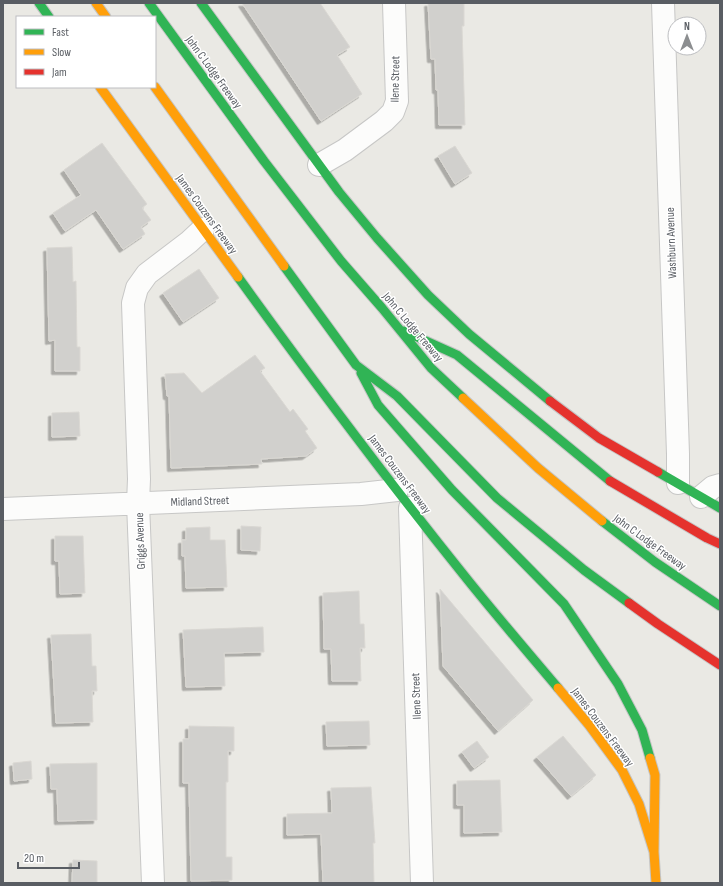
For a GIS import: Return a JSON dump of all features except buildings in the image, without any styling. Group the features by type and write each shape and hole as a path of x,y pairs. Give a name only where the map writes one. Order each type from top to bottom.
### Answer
{"main road":[{"path":"39,3 48,16"},
{"path":"96,3 105,16"},
{"name":"John C Lodge Freeway","path":"149,3 255,148 341,261 399,328 431,368 538,468 594,515 655,562 720,606"},
{"path":"201,3 339,192 377,238 428,295 469,334 536,391 599,438 720,508"},
{"path":"156,87 228,190 356,365 378,405 452,490 564,604 618,684 642,730 655,775 654,852"},
{"name":"James Couzens Freeway","path":"101,88 284,341 410,508 464,576 589,725 622,770 639,804 654,852 656,883"},
{"path":"399,328 457,355 610,481 707,538 720,544"},
{"path":"356,365 396,396 497,498 584,570 658,624 720,665"}],"street":[{"name":"Ilene Street","path":"319,165 345,150 384,121 393,112 397,101 394,3"},
{"name":"Washburn Avenue","path":"663,3 678,483"},
{"name":"Griggs Avenue","path":"153,883 138,503 139,479 133,303 137,288 147,274 189,242 203,229"},
{"path":"701,497 713,487 720,484"},
{"name":"Midland Street","path":"3,509 361,494 397,490"},
{"name":"Ilene Street","path":"410,508 422,883"}],"traffic: fast":[{"path":"39,3 48,16"},
{"path":"149,3 264,161 341,261 431,368 463,398"},
{"path":"201,3 339,192 377,238 428,295 469,334 550,401"},
{"path":"284,266 356,365 397,396 497,498 584,570 629,603"},
{"path":"238,277 405,501 475,589 558,688"},
{"path":"404,331 457,355 610,481"},
{"path":"361,373 378,405 452,490 564,604 618,684 642,730 650,758"},
{"path":"658,472 720,508"},
{"path":"602,521 655,562 720,606"}],"traffic: slow":[{"path":"96,3 105,16"},
{"path":"101,88 238,277"},
{"path":"156,88 284,266"},
{"path":"463,398 538,468 602,521"},
{"path":"558,688 589,725 622,770 639,804 654,852 656,883"},
{"path":"650,758 655,775 654,852"}],"traffic: jam":[{"path":"550,401 599,438 658,472"},
{"path":"610,481 707,538 720,544"},
{"path":"629,603 720,665"}]}
